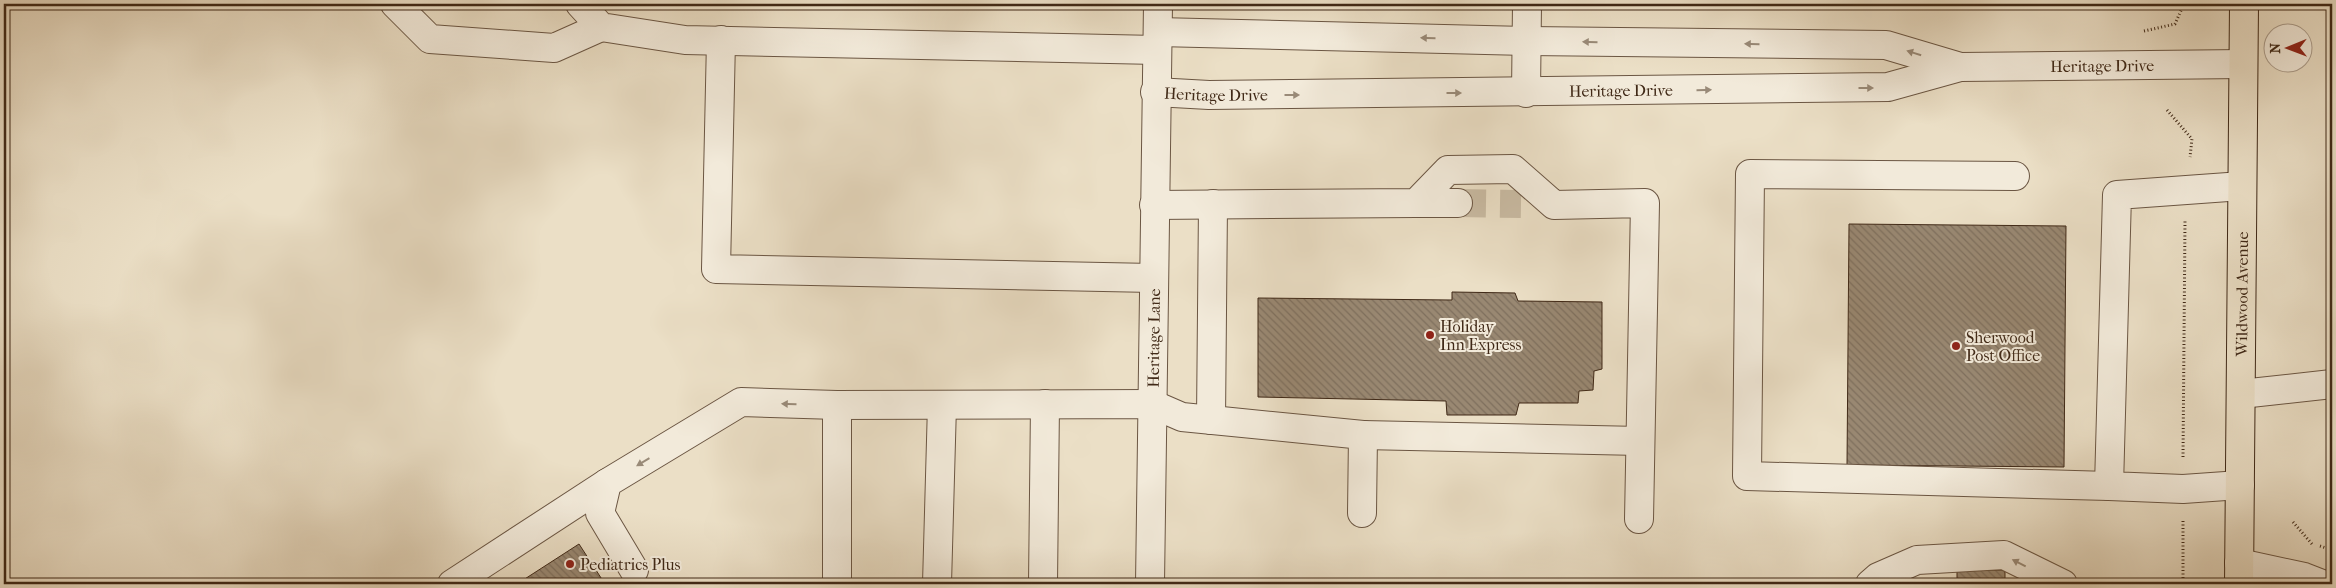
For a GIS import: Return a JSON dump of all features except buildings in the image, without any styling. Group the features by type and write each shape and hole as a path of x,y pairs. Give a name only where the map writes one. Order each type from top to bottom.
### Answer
{"main road":[{"name":"Wildwood Avenue","path":"2239,574 2244,4"}],"street":[{"path":"395,4 430,39 554,48 601,27 685,40 1157,41 1158,4"},
{"path":"580,4 601,27"},
{"path":"1526,93 1527,4"},
{"path":"721,40 716,269 1153,278"},
{"name":"Heritage Drive","path":"1960,67 1886,45 1528,41 1157,41 1155,92 1209,96 1888,88 1960,67 2243,64"},
{"name":"Heritage Lane","path":"1150,584 1155,92"},
{"path":"1416,203 1448,170 1513,169 1554,204"},
{"path":"2015,176 1750,174 1747,476 2183,489 2240,485"},
{"path":"2109,486 2117,195 2242,186"},
{"path":"1154,205 1458,203"},
{"path":"1521,204 1645,203 1639,518"},
{"path":"1211,420 1213,204"},
{"path":"2240,394 2332,384"},
{"path":"452,584 607,483 742,402 837,405 1152,404 1182,417 1363,435 1640,442"},
{"path":"937,584 942,404"},
{"path":"1043,584 1045,404"},
{"path":"837,405 837,584"},
{"path":"1362,513 1363,435"},
{"path":"607,483 600,513 634,570"},
{"path":"1870,584 1878,577 1917,560 2004,555 2063,584"},
{"path":"2239,574 2304,577 2322,584"}],"path":[{"path":"2136,32 2175,24 2184,4"},
{"path":"2167,110 2192,139 2185,209 2183,584"},
{"path":"2293,522 2310,543 2332,550"}],"tunnel":[{"path":"1458,203 1521,204"}],"place":[{"name":"Holiday Inn Express","path":"1430,335"},
{"name":"Sherwood Post Office","path":"1956,346"},
{"name":"Pediatrics Plus","path":"570,564"}]}
